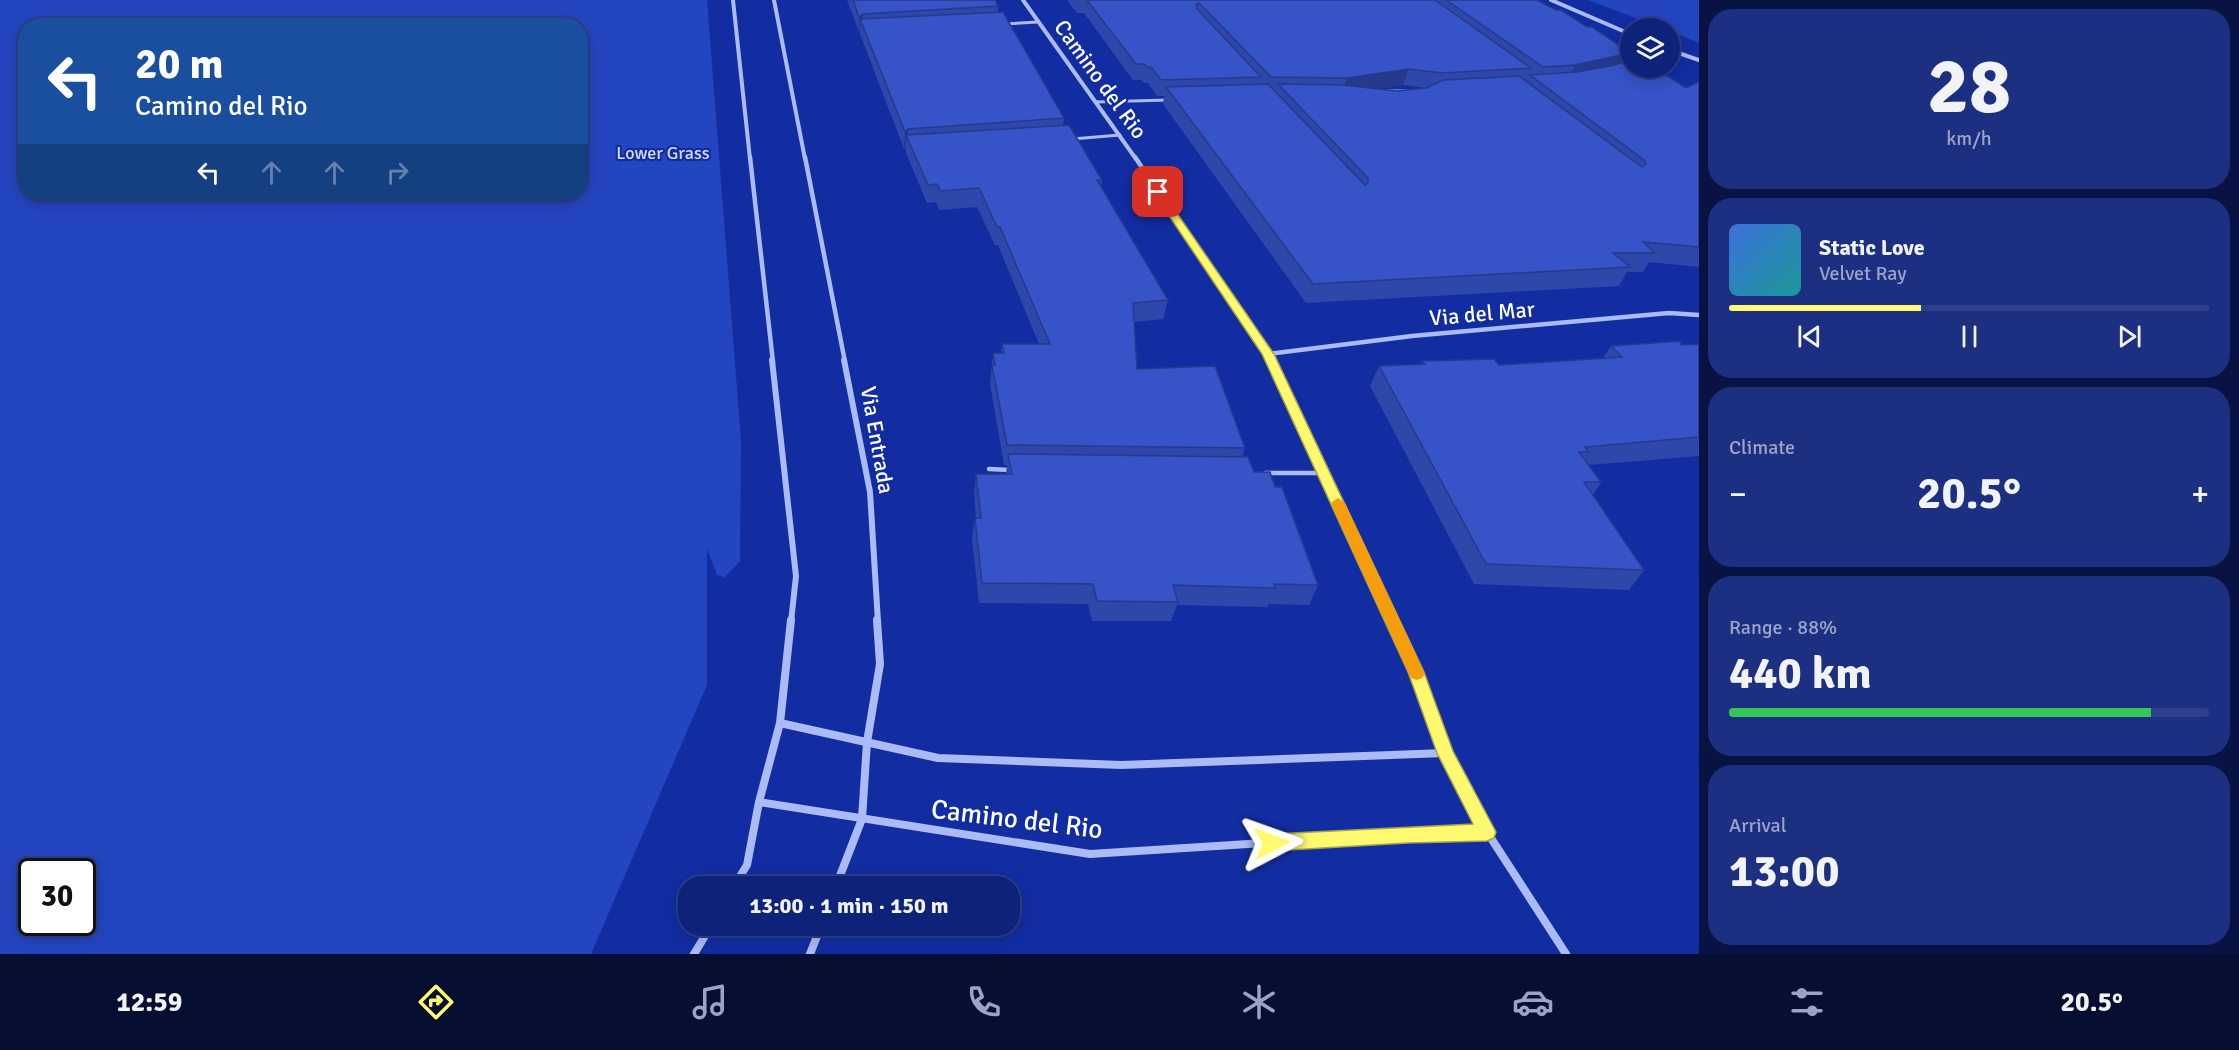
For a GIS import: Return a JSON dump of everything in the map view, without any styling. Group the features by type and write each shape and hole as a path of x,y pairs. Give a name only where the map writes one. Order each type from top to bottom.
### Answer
{"street":[{"path":"733,0 796,576 780,723 759,802 747,865 740,876"},
{"name":"Via Entrada","path":"774,0 870,492 880,664 867,742 862,819 840,876"},
{"name":"Camino del Rio","path":"1023,0 1120,135 1268,354 1416,672 1445,753 1487,832 1566,954"},
{"path":"1551,0 1620,30"},
{"path":"1681,54 1699,60"},
{"name":"Via del Mar","path":"1268,354 1424,335 1669,313 1699,315"},
{"path":"780,723 938,758 1121,765 1445,753"},
{"name":"Camino del Rio","path":"759,802 1090,854 1408,834 1487,832"},
{"path":"694,954 705,936"},
{"path":"810,954 817,936"}],"lane":[{"path":"1003,24 1038,22"},
{"path":"1386,91 1414,91"},
{"path":"1096,102 1175,100"},
{"path":"1061,139 1120,135"},
{"path":"989,469 1013,470"},
{"path":"1252,472 1324,473"}],"green space":[{"name":"Lower Grass","path":"0,0 707,0 741,441 740,561 725,577 717,575 707,549 707,685 591,954 0,954"},
{"path":"1588,0 1699,0 1699,43 1680,35 1680,18 1636,18"}],"building":[{"path":"853,0 995,0 998,6 863,14 859,17"},
{"path":"1087,0 1435,0 1531,68 1443,73 1409,69 1347,78 1271,77 1199,3 1196,5 1197,9 1261,77 1161,80 1151,67 1136,64"},
{"path":"1446,0 1537,0 1556,10 1561,10 1587,27 1592,27 1620,46 1620,55 1575,65 1543,67"},
{"path":"1003,12 1064,118 908,129 905,132 860,19"},
{"path":"1620,63 1620,78 1670,78 1686,88 1699,82 1699,247 1643,242 1655,253 1613,253 1630,267 1313,284 1166,87 1268,84 1365,185 1368,183 1368,178 1278,84 1343,85 1397,91 1426,88 1444,80 1519,76 1642,167 1646,164 1644,160 1530,75 1577,72"},
{"path":"1069,125 1102,180 1097,180 1168,300 1133,303 1137,369 1215,366 1245,448 1007,445 992,365 995,365 993,353 1004,353 1002,344 1050,344 1000,227 997,227 979,188 940,191 937,184 928,185 906,135"},
{"path":"1681,341 1681,345 1699,344 1699,437 1585,447 1589,452 1579,452 1601,482 1584,482 1644,570 1486,564 1379,366 1425,364 1422,361 1494,359 1499,365 1622,357 1611,346"},
{"path":"1008,454 1248,457 1254,472 1270,472 1275,487 1282,487 1318,585 1274,584 1276,588 1173,585 1178,602 1097,601 1093,584 982,583 975,518 981,518 976,474 1012,474"}],"slow traffic":[{"path":"1338,503 1417,674"}],"route":[{"path":"1158,192 1268,354 1416,672 1445,753 1487,832 1408,834 1272,843"}]}
